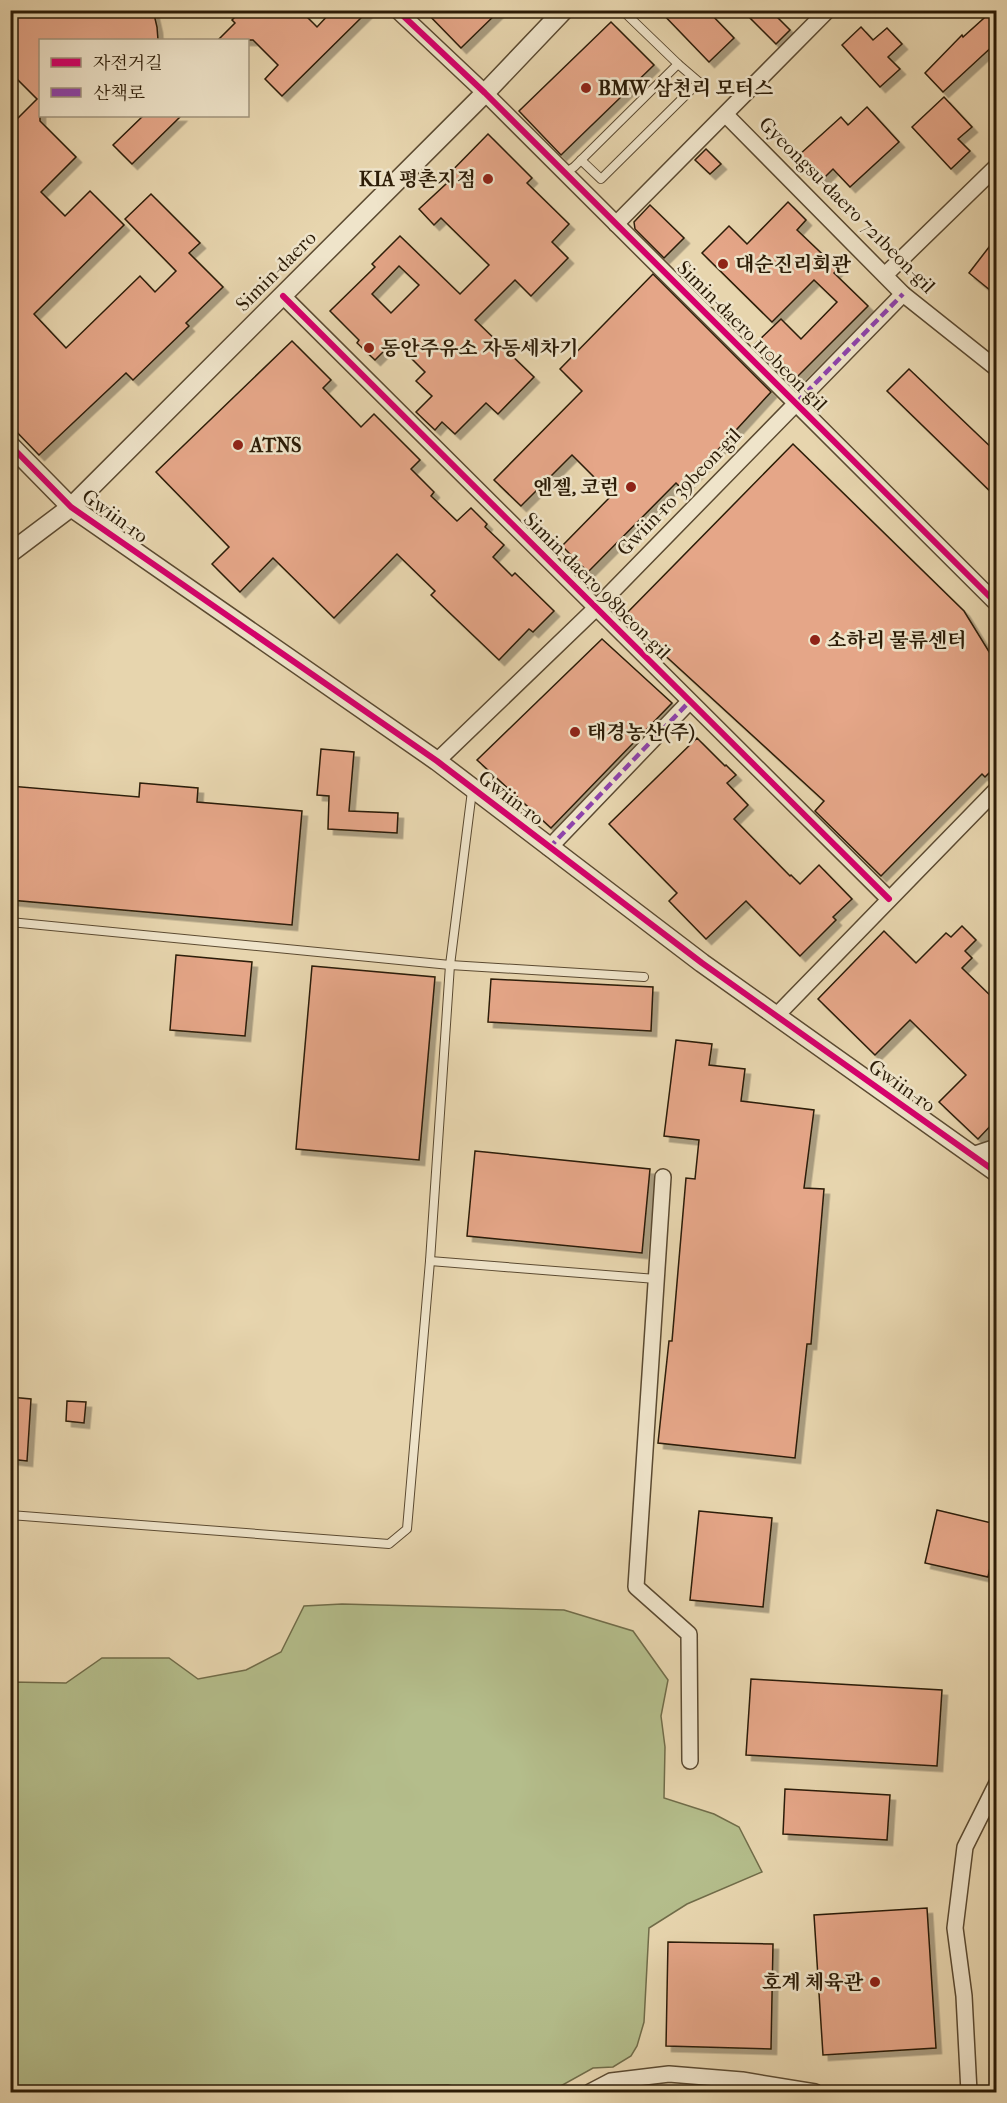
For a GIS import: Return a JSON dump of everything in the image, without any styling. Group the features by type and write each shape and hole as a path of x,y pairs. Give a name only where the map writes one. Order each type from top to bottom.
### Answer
{"street":[{"name":"Simin-daero 110beon-gil","path":"397,10 485,93 996,603"},
{"name":"Simin-daero","path":"10,553 71,507 485,93 564,10"},
{"path":"616,225 828,10"},
{"name":"Gyeongsu-daero 721beon-gil","path":"726,115 903,294 996,368"},
{"path":"885,275 996,167"},
{"name":"Gwiin-ro 39beon-gil","path":"437,761 596,608 903,294"},
{"name":"Simin-daero 98beon-gil","path":"283,296 889,899"},
{"name":"Gwiin-ro","path":"10,445 71,507 437,761 472,790 702,963 996,1172"},
{"path":"549,848 689,702"},
{"path":"777,1015 996,790"},
{"path":"972,1155 996,1147"},
{"path":"663,1177 636,1587 689,1634 690,1761"},
{"path":"969,2092 964,1996 955,1928 965,1847 996,1785"},
{"path":"590,2092 611,2081 669,2074 742,2080 815,2092"}],"lane":[{"path":"581,160 601,179 699,82 622,10"},
{"path":"565,173 678,64"},
{"path":"10,1515 389,1544 407,1529 430,1261 450,965 472,790"},
{"path":"10,922 450,965 644,977"},
{"path":"430,1261 656,1280"}],"green space":[{"path":"342,1604 564,1610 633,1631 668,1680 661,1716 665,1747 664,1798 714,1814 739,1827 762,1872 687,1904 649,1928 644,2022 637,2046 631,2056 613,2067 593,2068 550,2092 484,2092 448,2085 133,2092 11,2092 11,1682 66,1683 102,1658 169,1658 198,1679 246,1670 281,1652 304,1606"}],"building":[{"path":"10,10 153,10 158,39 39,39 40,121 76,157 41,192 65,216 90,191 124,225 34,314 66,348 140,276 155,292 176,271 125,219 151,194 200,243 189,253 223,287 186,323 189,326 133,380 126,373 39,455 10,425 10,126 37,99 10,72"},
{"path":"242,10 300,10 317,27 333,10 369,10 282,96 265,79 278,65 253,40 219,39 235,23 232,20"},
{"path":"424,10 500,10 461,48"},
{"path":"659,10 707,10 734,38 709,62"},
{"path":"742,10 770,10 790,30 776,44"},
{"path":"993,10 996,10 996,43 943,92 925,73 962,35 963,37"},
{"name":"BMW 삼천리 모터스","path":"611,22 654,65 561,155 519,111"},
{"path":"861,27 873,40 887,28 902,44 888,57 900,69 880,87 842,45"},
{"path":"944,97 972,127 958,139 970,151 951,169 912,127"},
{"path":"867,107 899,142 850,187 833,169 822,180 799,155 841,117 848,125"},
{"path":"142,117 180,117 132,164 113,145"},
{"path":"488,134 532,178 527,183 569,224 552,242 568,258 531,296 515,280 475,320 534,377 498,414 486,403 455,434 442,422 435,430 416,412 432,396 416,381 425,372 394,341 375,360 330,311 375,267 372,264 400,236 460,294 489,265 441,218 434,225 419,209 447,183 443,180","holes":["399,266 419,285 391,313 372,294"]},
{"path":"706,149 721,164 710,174 695,160"},
{"path":"788,202 806,220 797,230 838,269 834,273 868,306 792,382 786,376 784,378 753,346 781,319 801,339 837,302 814,280 772,322 702,253 729,226 747,244"},
{"path":"650,205 684,238 664,258 635,229 634,222"},
{"path":"996,238 996,295 969,273"},
{"path":"653,274 771,392 682,489 676,483 588,572 562,546 612,495 572,455 521,506 494,480 582,391 560,369"},
{"path":"292,341 331,380 323,388 361,427 374,414 420,460 411,469 434,492 431,496 457,521 471,508 487,524 485,527 504,545 493,557 512,576 515,573 554,611 533,632 529,629 499,660 431,595 435,591 397,554 334,618 273,558 240,592 212,564 229,547 156,472"},
{"path":"909,369 996,452 996,497 887,391"},
{"name":"소하리 물류센터","path":"793,444 964,611 996,663 996,766 985,777 982,774 881,876 815,811 824,801 623,617"},
{"name":"태경농산(주)","path":"602,639 672,703 551,828 477,760"},
{"path":"697,738 736,775 727,783 748,805 734,819 800,884 819,865 852,899 833,917 836,920 800,956 746,901 706,939 669,901 677,893 609,824"},
{"path":"321,749 354,752 349,811 398,813 397,833 328,829 329,796 317,795"},
{"path":"140,783 198,788 197,802 302,811 292,925 10,900 10,786 139,797"},
{"path":"962,926 976,940 965,951 972,958 962,968 996,1001 996,1120 978,1139 939,1102 966,1075 910,1020 875,1055 818,999 884,931 916,963 946,933 951,937"},
{"path":"176,955 252,962 245,1036 170,1030"},
{"path":"312,966 435,977 419,1160 296,1149"},
{"path":"491,979 653,987 651,1031 488,1022"},
{"path":"676,1040 712,1044 709,1065 745,1069 741,1101 814,1110 804,1188 824,1189 811,1344 807,1344 795,1458 658,1443 669,1341 672,1341 686,1178 695,1179 699,1140 664,1136"},
{"path":"475,1151 650,1169 642,1253 467,1236"},
{"path":"10,1397 31,1399 27,1461 10,1459"},
{"path":"67,1401 86,1402 84,1423 66,1421"},
{"path":"937,1510 996,1524 996,1539 988,1577 925,1563"},
{"path":"699,1511 772,1518 763,1607 690,1600"},
{"path":"751,1679 942,1690 937,1766 746,1755"},
{"path":"785,1789 890,1795 887,1840 783,1834"},
{"name":"호계 체육관","path":"927,1908 936,2048 823,2055 814,1915"},
{"path":"668,1942 773,1944 771,2049 666,2046"}],"marked path":[{"path":"796,403 903,294"},
{"path":"549,848 689,702"}],"cycle path":[{"path":"397,10 485,93 996,603"},
{"path":"283,296 889,899"},
{"path":"10,445 71,507 437,761 702,963 996,1172"}],"place":[{"name":"BMW 삼천리 모터스","path":"586,88"},
{"name":"KIA 평촌지점","path":"488,179"},
{"name":"대순진리회관","path":"723,264"},
{"name":"동안주유소 자동세차기","path":"369,348"},
{"name":"ATNS","path":"238,445"},
{"name":"엔젤, 코런","path":"631,487"},
{"name":"소하리 물류센터","path":"815,640"},
{"name":"태경농산(주)","path":"575,732"},
{"name":"호계 체육관","path":"875,1982"}]}
